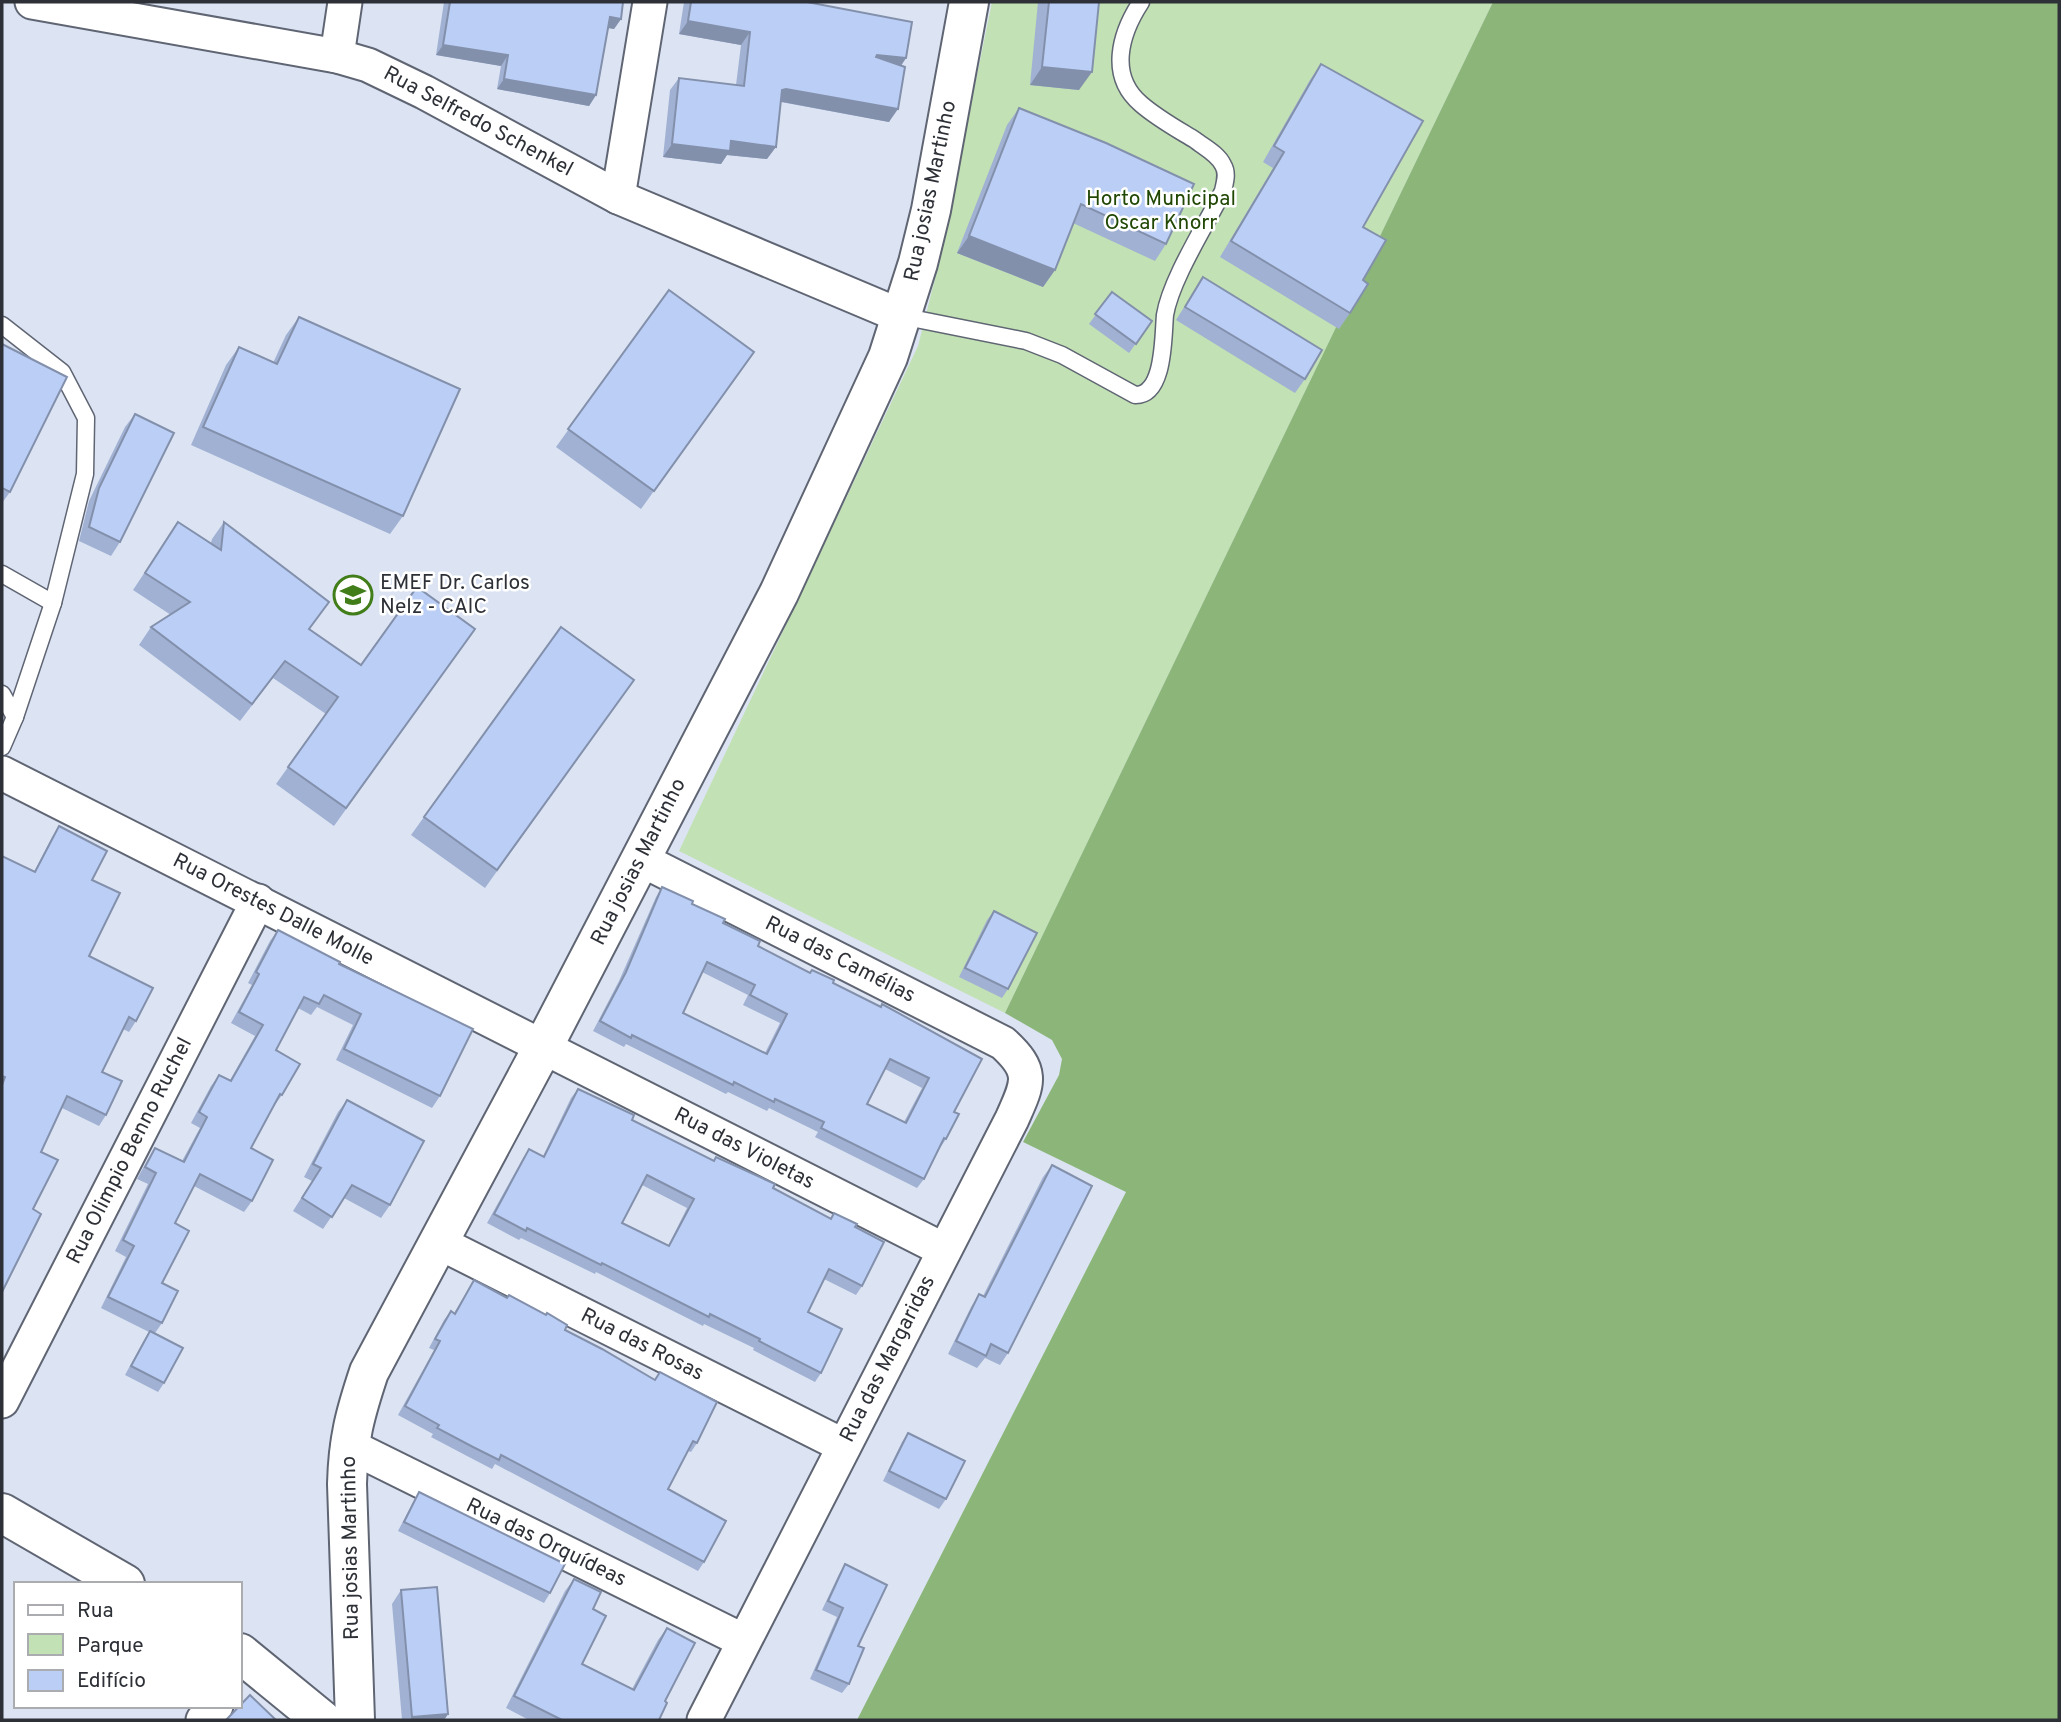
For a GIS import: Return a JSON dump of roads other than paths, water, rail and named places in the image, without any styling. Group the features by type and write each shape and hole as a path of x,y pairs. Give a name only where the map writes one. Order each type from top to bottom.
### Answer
{"street":[{"name":"Rua Selfredo Schenkel","path":"32,2 337,57 368,65 424,92 618,197 901,316"},
{"path":"337,57 345,2"},
{"path":"618,197 650,2"},
{"name":"Rua josias Martinho","path":"355,1720 348,1445 355,1413 369,1372 440,1244 779,593 888,357 918,263 931,210 969,2"},
{"name":"Rua Orestes Dalle Molle","path":"2,773 543,1047"},
{"name":"Rua das Camélias","path":"640,859 1003,1043 1018,1056 1027,1075"},
{"name":"Rua Olimpio Benno Ruchel","path":"2,1401 258,901"},
{"name":"Rua das Violetas","path":"543,1047 944,1250"},
{"name":"Rua das Margaridas","path":"704,1720 1012,1119 1024,1092 1027,1075"},
{"name":"Rua das Rosas","path":"440,1244 844,1446"},
{"name":"Rua das Orquídeas","path":"348,1445 744,1641"},
{"path":"2,1513 122,1582"},
{"path":"245,1667 322,1720"}],"lane":[{"path":"901,316 1026,341 1062,355 1135,395 1142,395 1148,390 1162,362 1165,317 1170,294 1223,191 1226,176 1223,164 1213,152 1139,103 1121,79 1120,48 1132,15 1141,2"},
{"path":"2,325 62,372 86,418 85,474 53,603 15,717 2,747"},
{"path":"2,574 53,603"},
{"path":"2,694 15,717"}],"place":[{"name":"EMEF Dr. Carlos Nelz - CAIC","path":"353,595"}],"park label":[{"name":"Horto Municipal Oscar Knorr","path":"1161,211"}]}
